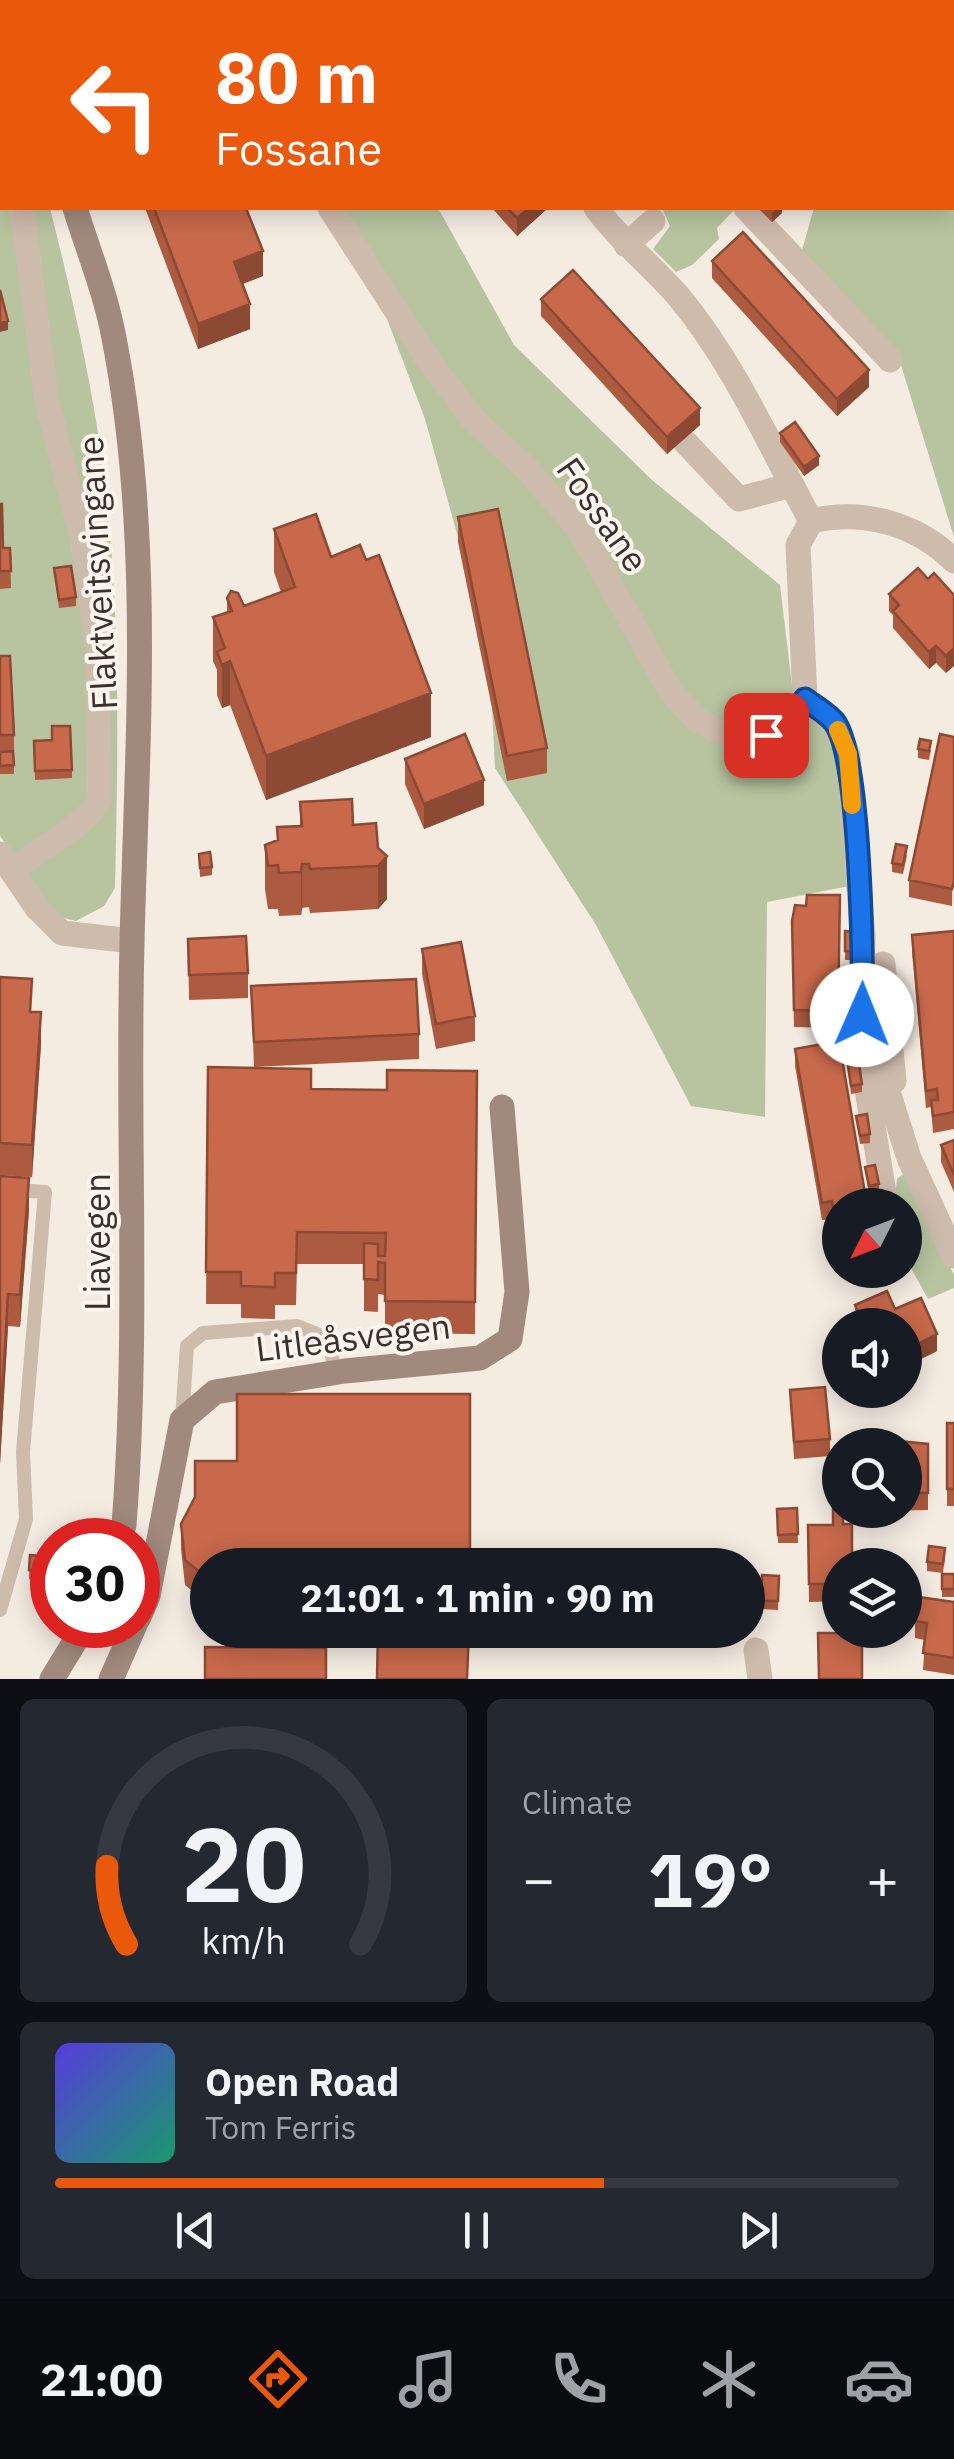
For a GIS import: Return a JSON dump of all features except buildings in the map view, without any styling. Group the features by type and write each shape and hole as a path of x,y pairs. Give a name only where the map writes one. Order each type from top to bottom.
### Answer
{"main road":[{"name":"Flaktveitsvingane","path":"76,210 114,335 134,475 141,755 132,941"},
{"name":"Liavegen","path":"125,1518 134,1398 132,941"},
{"name":"Litleåsvegen","path":"182,1420 215,1392 334,1373 480,1358 510,1339 517,1292 502,1107"},
{"path":"160,1534 182,1420"},
{"path":"52,1679 71,1648"},
{"path":"110,1679 124,1648"}],"street":[{"name":"Flaktveitsvingane","path":"7,862 88,818 100,800 98,652 82,538 47,402 22,210"},
{"name":"Fossane","path":"331,210 426,358 473,419 526,468 579,529 672,692 697,720 743,738 766,735 788,722 805,699"},
{"path":"598,210 678,297 726,365 811,521"},
{"path":"748,210 890,360"},
{"path":"626,245 653,221"},
{"path":"686,443 739,498 792,486"},
{"path":"883,1188 860,1048 864,937 848,754 835,722 805,699 798,545 811,521 846,512 898,526 954,561"},
{"path":"7,862 38,908 62,933 132,941"},
{"path":"882,964 895,1071 891,1101"},
{"path":"862,1015 909,1158 954,1256"},
{"path":"756,1650 760,1679"}],"lane":[{"path":"0,1189 45,1192 23,1452 26,1519 0,1610"},
{"path":"182,1420 187,1346 203,1333 297,1326 329,1339 334,1373"}],"green space":[{"path":"0,210 50,210 88,375 109,527 117,682 115,888 104,906 76,921 55,916 0,836"},
{"path":"336,210 439,210 514,345 652,480 780,585 793,694 847,738 860,884 767,902 765,1117 691,1106 596,925 495,768 489,648 425,419 359,245"},
{"path":"663,210 734,210 717,228 719,239 692,265 676,272 653,249 670,226"},
{"path":"813,210 954,210 954,537 901,365 802,250"},
{"path":"907,1171 915,1188 896,1188 897,1179"},
{"path":"922,1204 954,1275 954,1288 928,1299 922,1288"}],"slow traffic":[{"path":"838,730 848,754 852,805"}],"route":[{"path":"766,735 788,722 805,699 835,722 848,754 864,937 862,1015"}]}
